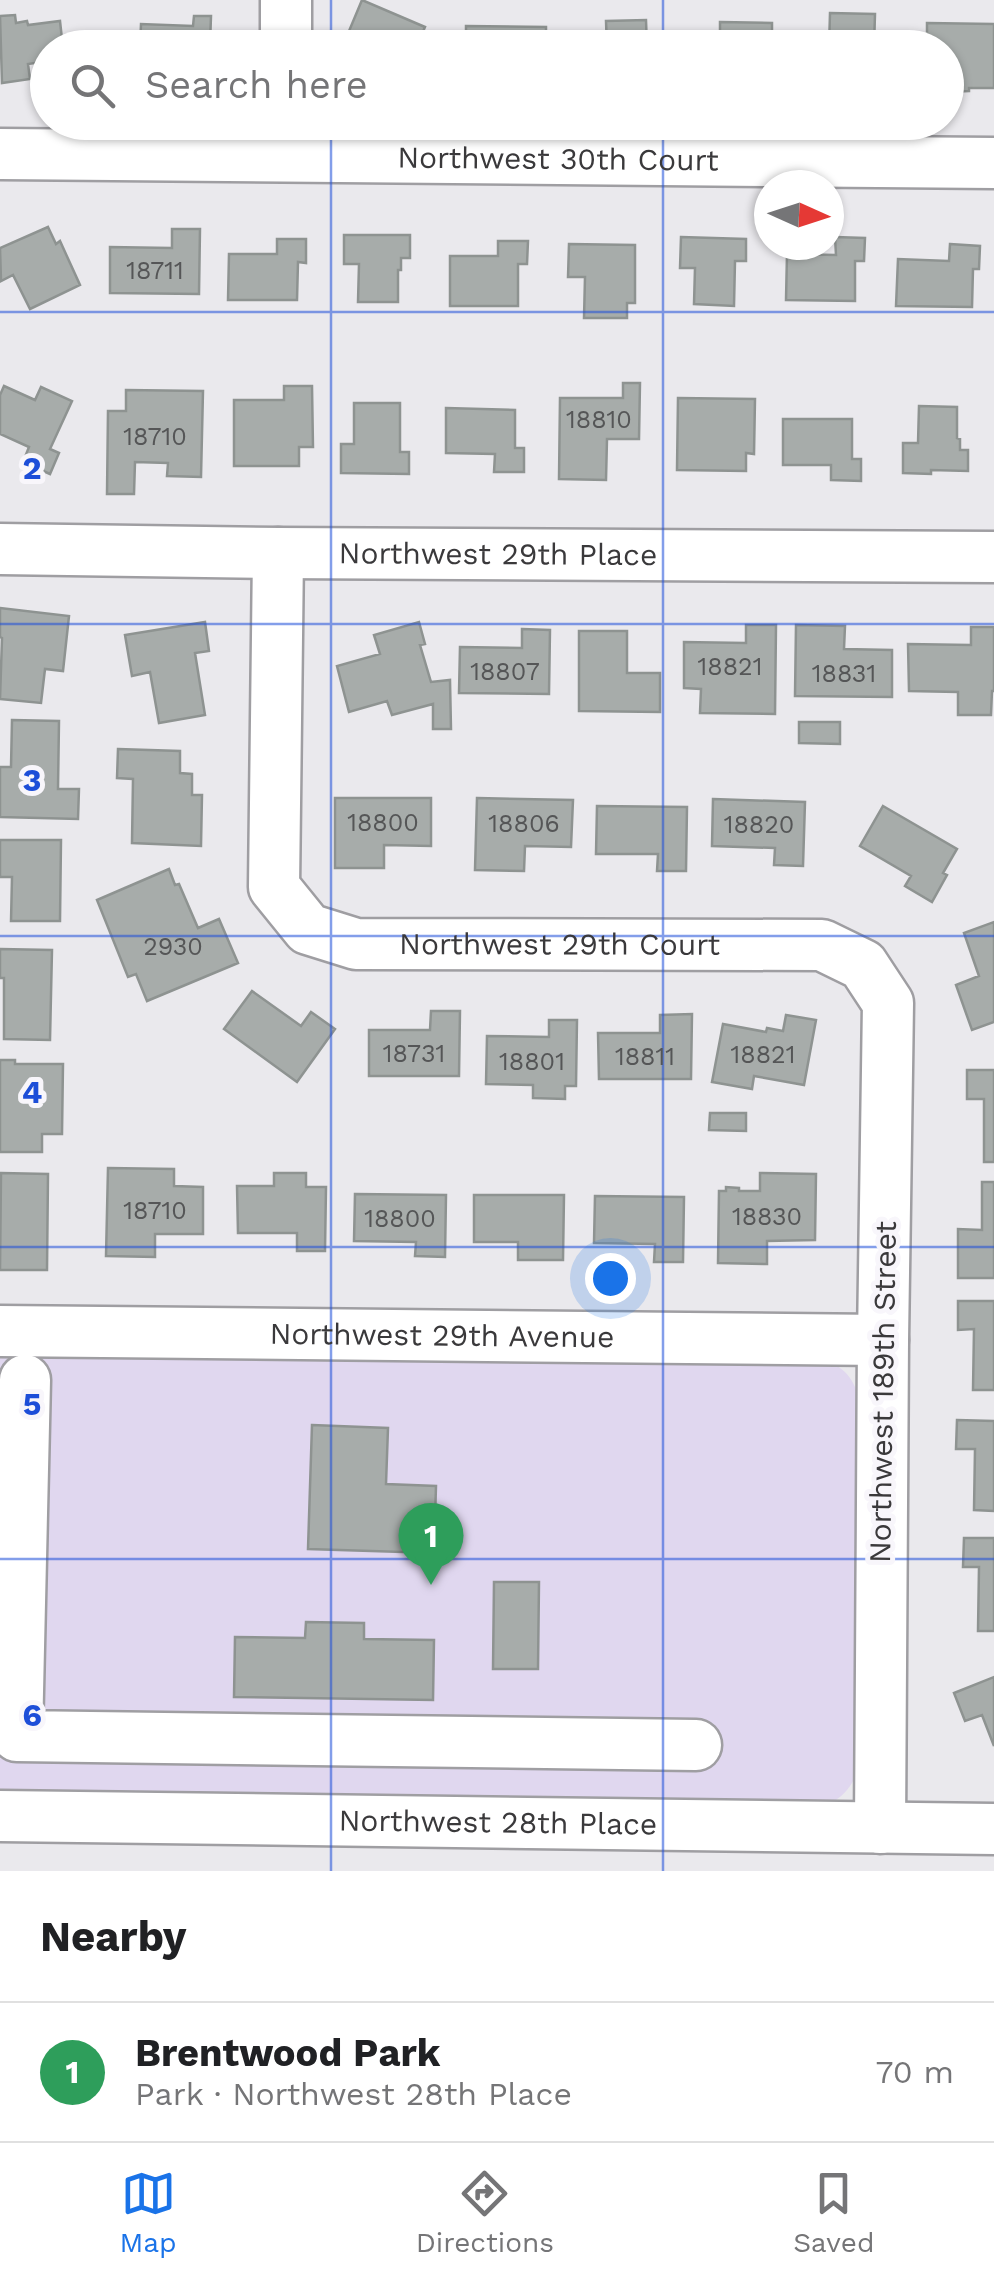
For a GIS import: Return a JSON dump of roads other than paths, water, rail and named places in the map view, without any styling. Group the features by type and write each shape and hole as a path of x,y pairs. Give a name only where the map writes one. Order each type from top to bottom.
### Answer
{"street":[{"path":"286,0 286,30"},
{"name":"Northwest 30th Court","path":"0,154 284,140 994,163"},
{"name":"Northwest 29th Place","path":"0,549 994,557"},
{"name":"Northwest 29th Court","path":"278,553 274,887 308,929 356,944 822,945 864,965"},
{"name":"Northwest 189th Street","path":"864,965 888,1003 880,1828"},
{"name":"Northwest 29th Avenue","path":"0,1331 883,1340"},
{"path":"26,1380 17,1736 696,1745"},
{"path":"462,1742 464,1822"},
{"name":"Northwest 28th Place","path":"0,1816 994,1829"}],"place":[{"name":"Brentwood Park","path":"431,1585"}]}
